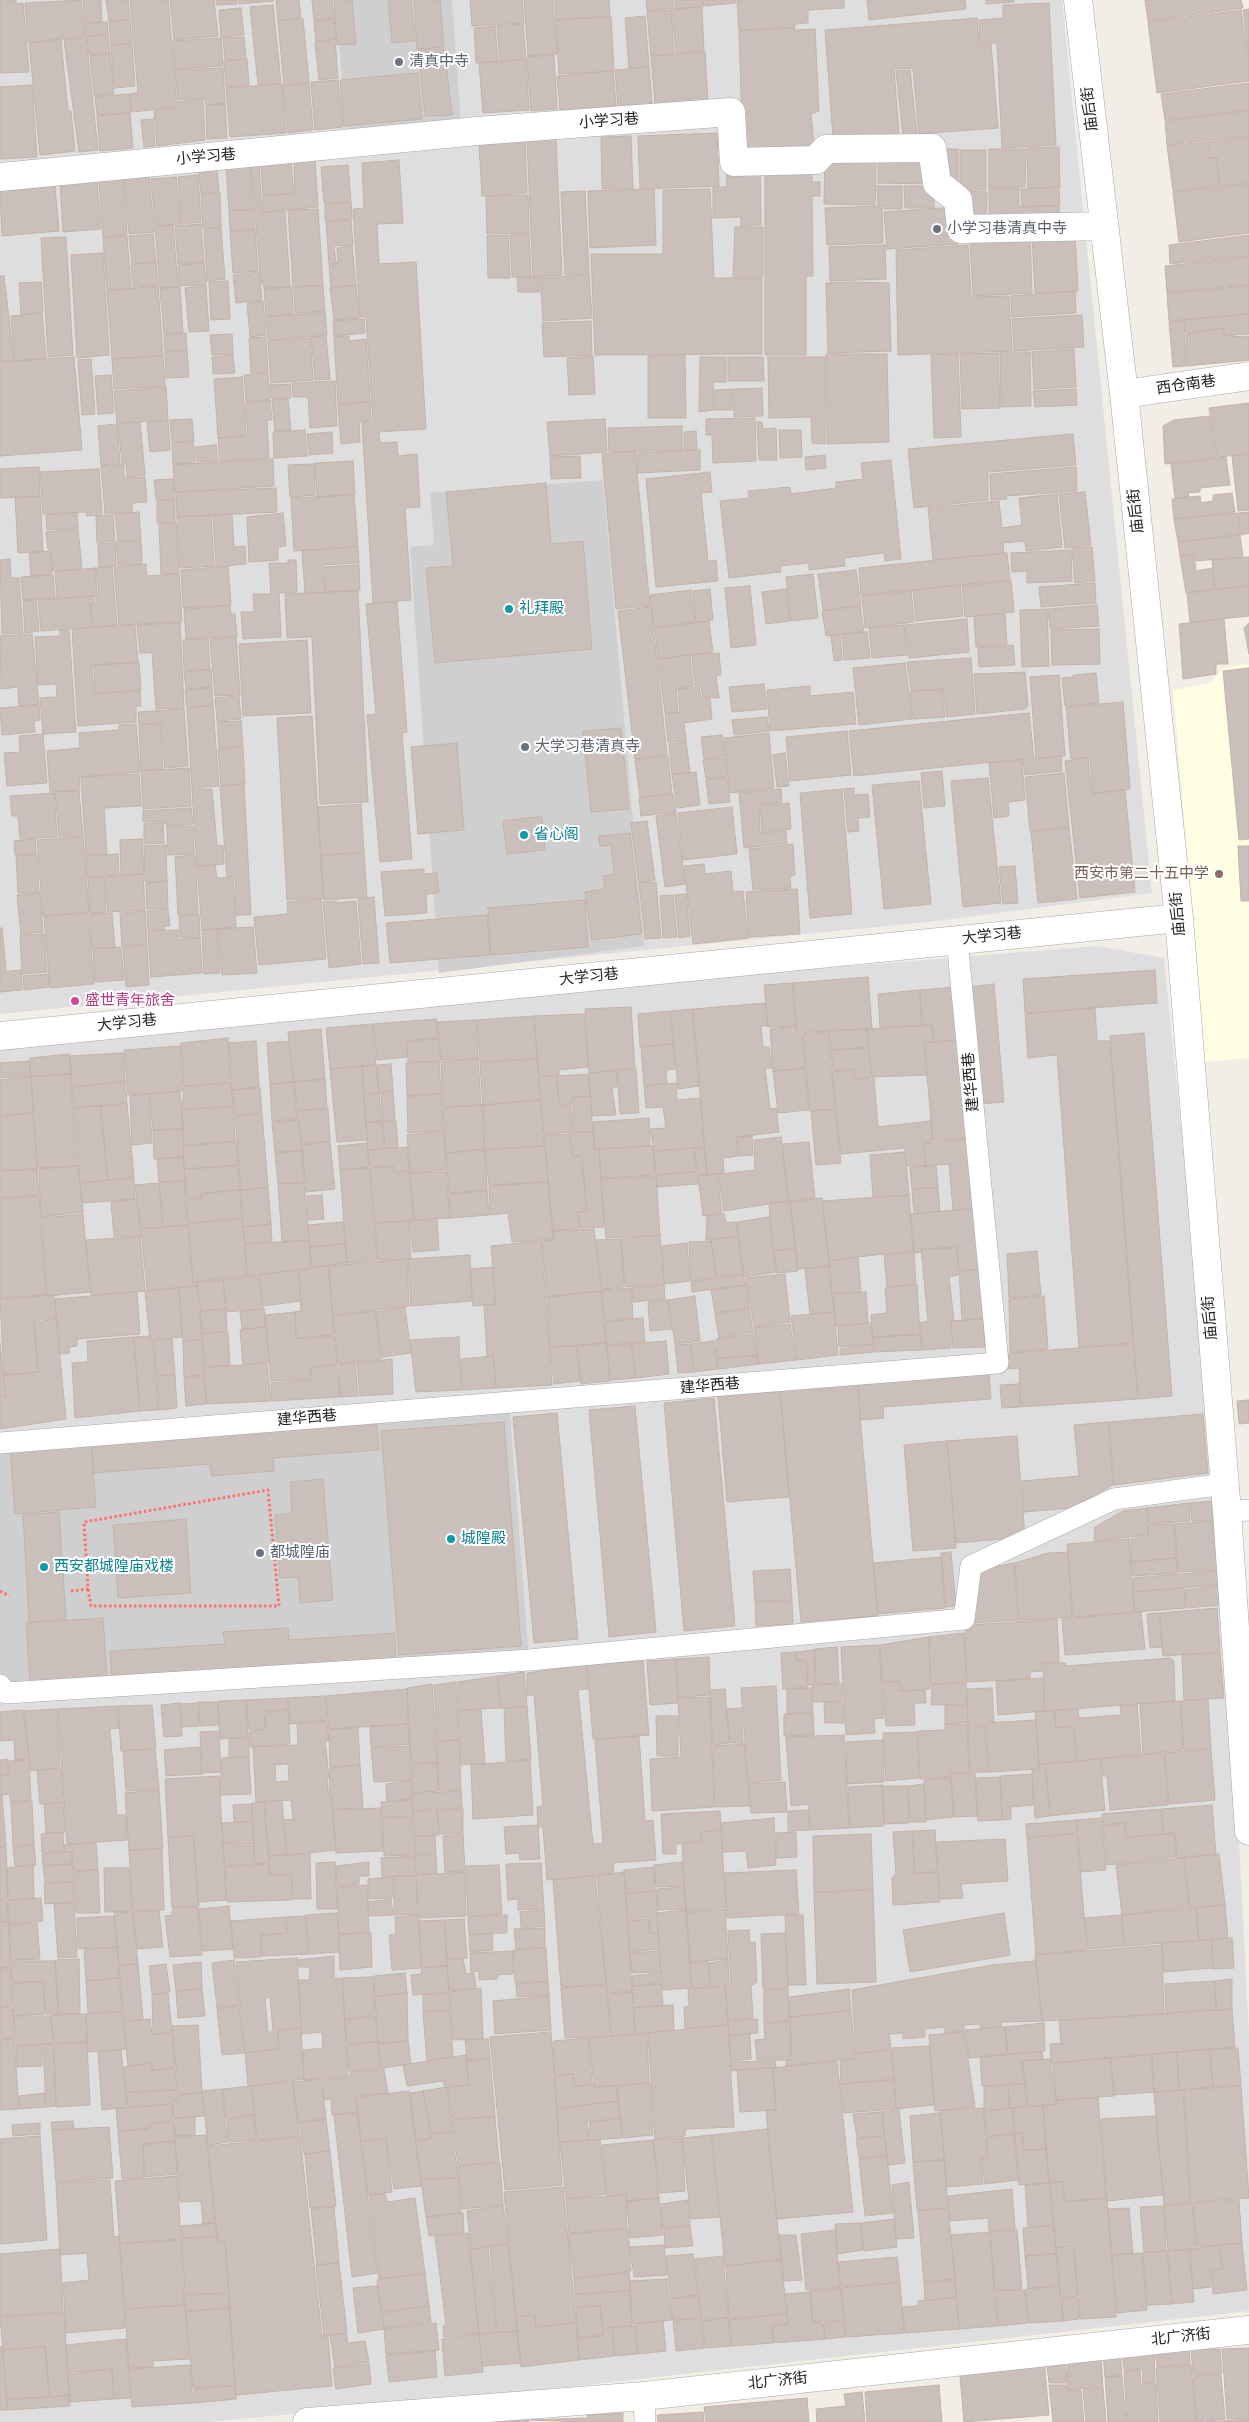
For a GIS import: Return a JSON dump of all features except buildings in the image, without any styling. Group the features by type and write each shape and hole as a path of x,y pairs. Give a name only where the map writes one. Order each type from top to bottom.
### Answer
{"street":[{"name":"庙后街","path":"1078,0 1124,394 1178,918 1224,1484 1238,1511 1249,1831"},
{"name":"小学习巷","path":"0,177 477,131 731,112 734,162 816,160 826,149 932,148 937,183 958,200 961,230 1104,226"},
{"name":"西仓南巷","path":"1124,394 1249,376"},
{"name":"大学习巷","path":"0,1036 1178,918"},
{"name":"北广济街","path":"307,2422 644,2409 1249,2330"}],"lane":[{"name":"建华西巷","path":"0,1443 998,1362 957,940"},
{"path":"0,1685 6,1693 529,1660 964,1619 971,1566 1114,1499 1224,1484"}],"path":[{"path":"268,1490 279,1606 91,1606 88,1589 84,1522 268,1490"},
{"path":"71,1591 88,1589"},
{"path":"0,1591 9,1596"}],"shaded area":[{"path":"0,0 1062,0 1152,893 937,921 0,1014"},
{"name":"清真中寺","path":"336,0 452,0 461,123 346,135"},
{"name":"大学习巷清真寺","path":"603,480 644,946 439,973 410,547 434,545 430,492"},
{"name":"西安市第二十五中学","path":"1249,664 1249,1058 1205,1062 1173,690 1210,683 1223,668"},
{"path":"1097,946 1164,958 1224,1550 1249,2036 1249,2311 505,2394 208,2422 0,2422 0,1042 591,987"},
{"name":"都城隍庙","path":"509,1402 529,1660 0,1686 0,1446"}],"place":[{"name":"清真中寺","path":"399,62"},
{"name":"小学习巷清真中寺","path":"937,229"},
{"name":"礼拜殿","path":"509,609"},
{"name":"大学习巷清真寺","path":"525,747"},
{"name":"省心阁","path":"524,835"},
{"name":"西安市第二十五中学","path":"1219,874"},
{"name":"盛世青年旅舍","path":"75,1001"},
{"name":"城隍殿","path":"451,1539"},
{"name":"都城隍庙","path":"260,1553"},
{"name":"西安都城隍庙戏楼","path":"44,1567"}]}
